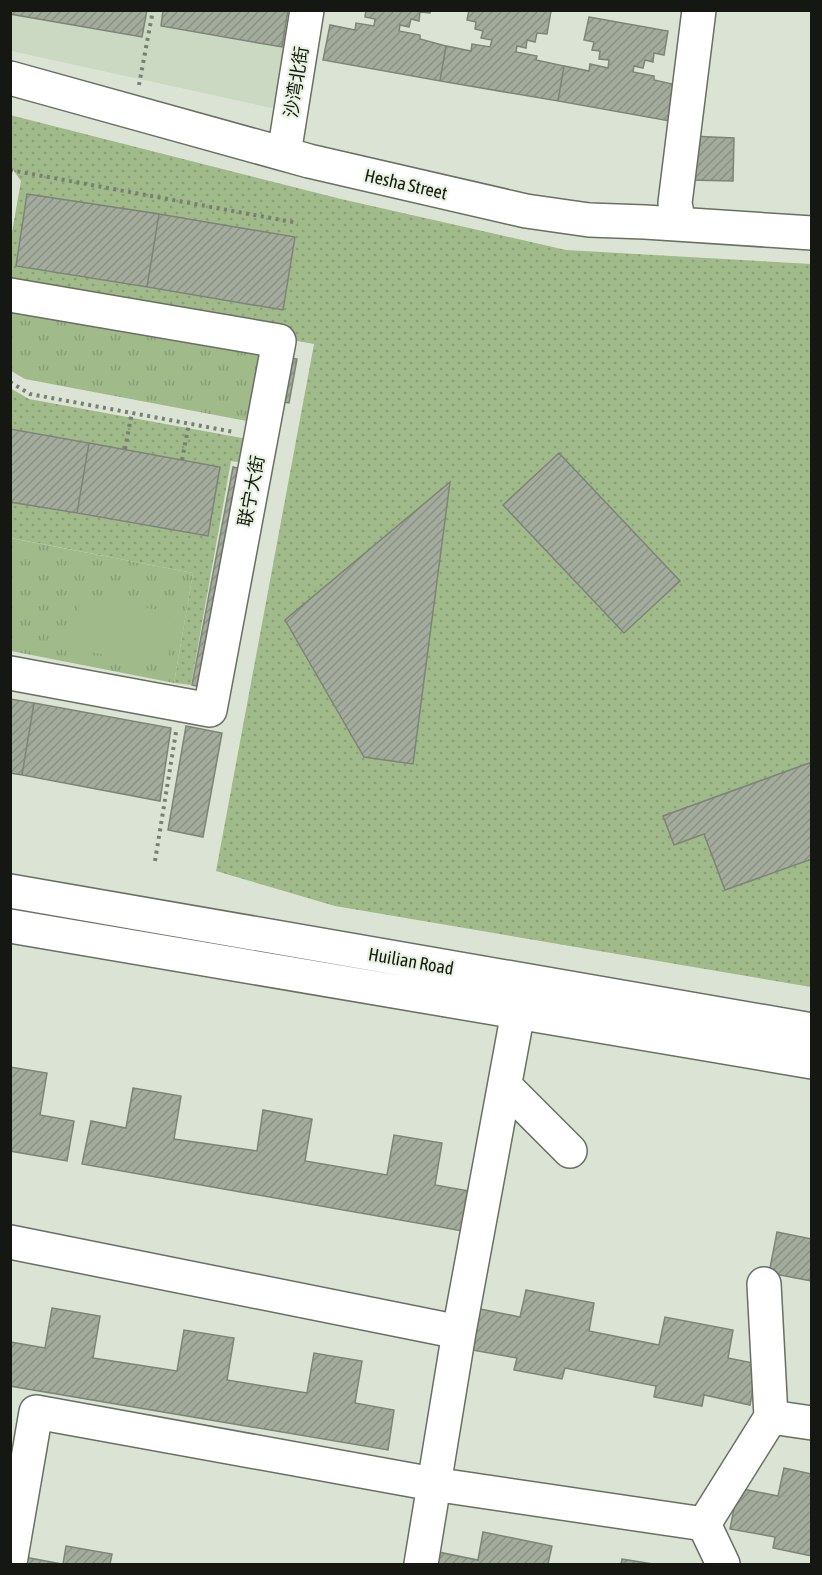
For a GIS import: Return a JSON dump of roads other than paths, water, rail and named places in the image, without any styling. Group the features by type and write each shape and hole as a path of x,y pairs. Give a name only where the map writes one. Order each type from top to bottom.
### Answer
{"street":[{"name":"沙湾北街","path":"284,154 307,10"},
{"path":"679,224 675,203 699,10"},
{"name":"Hesha Street","path":"10,78 284,154 526,212 589,220 812,233"},
{"name":"联宁大街","path":"10,295 279,341 210,710 10,673"},
{"name":"Huilian Road","path":"10,891 812,1030"},
{"name":"Huilian Road","path":"10,926 812,1062"},
{"path":"421,1564 459,1332 519,1012"},
{"path":"506,1087 570,1151"},
{"path":"10,1242 459,1332"},
{"path":"704,1524 771,1417 764,1284"},
{"path":"10,1563 15,1505 36,1412 433,1484 704,1524"},
{"path":"771,1417 812,1423"},
{"path":"704,1524 723,1564"}]}
